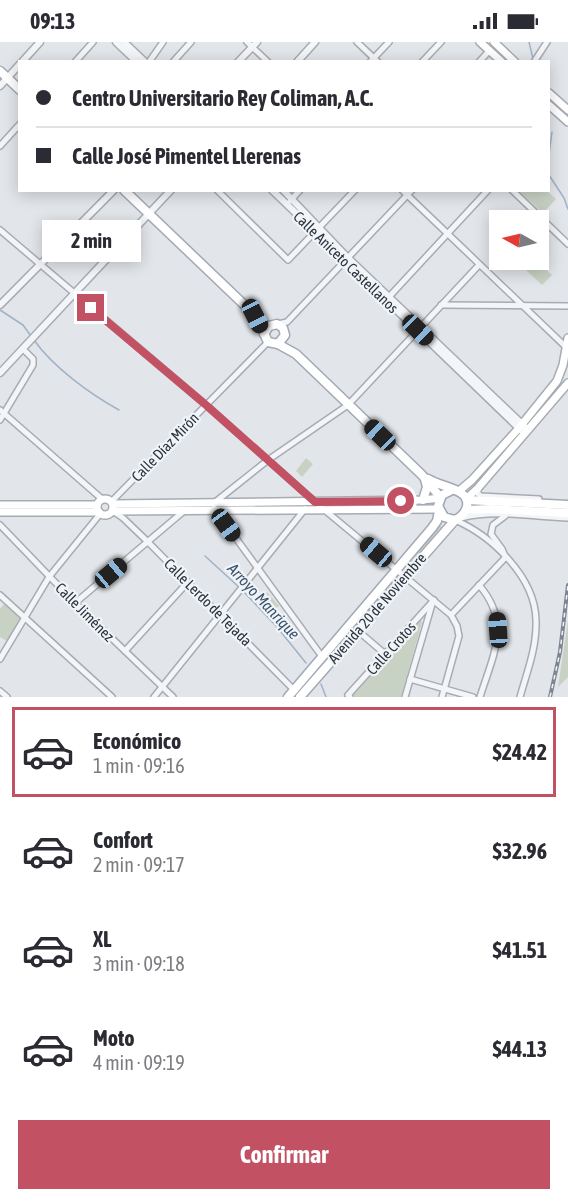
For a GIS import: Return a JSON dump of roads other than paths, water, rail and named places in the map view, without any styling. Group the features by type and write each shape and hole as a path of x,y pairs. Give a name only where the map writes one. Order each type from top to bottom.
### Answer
{"main road":[{"path":"480,42 500,60"},
{"path":"495,43 513,60"},
{"path":"0,71 18,88"},
{"path":"550,94 568,110"},
{"path":"550,106 568,122"},
{"path":"126,192 255,316 266,338 296,354 423,477 440,498 439,510"},
{"path":"255,316 275,324 285,333 296,354"},
{"path":"266,338 266,329 275,324"},
{"path":"279,344 285,333"},
{"path":"305,506 315,502 423,500 440,498 447,491 456,491 472,480 557,381 563,365 568,338"},
{"path":"466,499 568,383"},
{"path":"423,477 456,491 466,499 567,516"},
{"path":"423,477 427,487 423,500"},
{"path":"0,512 100,507 107,499 113,506 184,511 204,511 214,507"},
{"path":"466,499 467,510"},
{"path":"113,506 305,506 325,510 439,510 447,518 457,519 467,510 491,505 568,502"},
{"path":"0,505 100,507"},
{"path":"100,507 106,515 113,506"},
{"name":"Avenida 20 de Noviembre","path":"288,697 432,528 437,521 439,510"},
{"name":"Avenida 20 de Noviembre","path":"301,697 405,575 457,519"}],"street":[{"path":"24,60 40,42"},
{"path":"77,60 93,42"},
{"path":"116,42 135,60"},
{"path":"124,42 143,60"},
{"path":"150,60 163,42"},
{"path":"175,60 191,42"},
{"path":"299,60 315,42"},
{"path":"357,42 374,60 389,42"},
{"path":"424,60 441,42"},
{"path":"535,60 547,42"},
{"path":"481,60 495,43"},
{"path":"240,60 252,44 266,60"},
{"path":"0,86 18,66"},
{"path":"0,146 18,126"},
{"path":"1,304 112,192"},
{"path":"0,373 169,192"},
{"path":"219,192 288,260 353,192"},
{"name":"Calle Aniceto Castellanos","path":"275,192 289,202 345,259 526,432"},
{"name":"Calle Aniceto Castellanos","path":"284,192 289,202"},
{"path":"289,202 298,192"},
{"path":"387,298 486,192"},
{"path":"514,192 568,244"},
{"path":"285,333 287,322 410,193 447,234 567,348"},
{"path":"0,230 206,405 315,502 451,615 459,636 442,697"},
{"path":"328,665 214,507 268,460 348,405 479,265"},
{"path":"441,305 568,306"},
{"path":"275,324 287,322"},
{"name":"Calle Díaz Mirón","path":"113,506 266,338"},
{"path":"0,420 2,412 33,365 33,359 26,346"},
{"path":"0,658 50,577 100,507 2,412"},
{"path":"478,488 478,494 481,496 568,502"},
{"path":"154,697 242,590 305,506 305,493"},
{"name":"Calle Lerdo de Tejada","path":"113,506 301,697"},
{"path":"75,603 184,511"},
{"path":"457,519 474,515 567,516"},
{"path":"505,558 502,549 492,538 491,529 496,521 506,515"},
{"path":"457,519 478,532 505,558 520,576 531,595 536,618 535,646 520,697"},
{"name":"Calle Jiménez","path":"0,525 75,603 173,697"},
{"path":"478,532 491,529"},
{"path":"451,615 505,558"},
{"path":"124,651 188,582"},
{"path":"479,585 491,598 497,616 498,630 480,697"},
{"path":"0,595 112,697"},
{"path":"405,697 434,600"},
{"name":"Calle Crotos","path":"349,696 434,600"},
{"path":"350,624 385,654"},
{"path":"410,679 473,697"},
{"path":"0,691 7,697"}],"waterway":[{"path":"529,42 533,59"},
{"path":"550,147 552,132"},
{"path":"550,177 564,198 568,209"},
{"name":"Arroyo Manrique","path":"0,310 23,325 31,336"},
{"name":"Arroyo Manrique","path":"34,340 51,360 73,379 119,410"},
{"name":"Arroyo Manrique","path":"205,556 240,588"},
{"name":"Arroyo Manrique","path":"243,591 277,627 306,663"},
{"name":"Arroyo Manrique","path":"321,684 326,697"}],"railway":[{"path":"550,697 560,652 568,585"}]}
